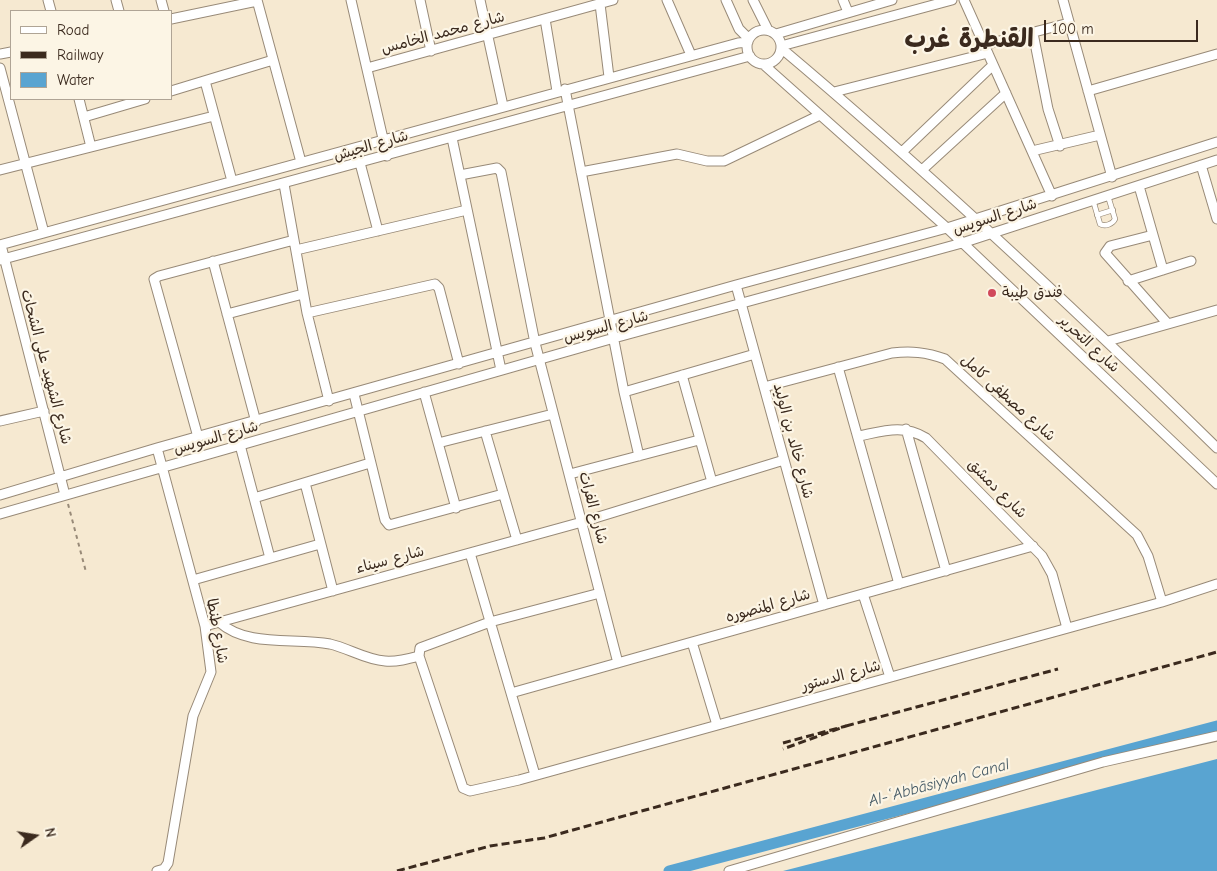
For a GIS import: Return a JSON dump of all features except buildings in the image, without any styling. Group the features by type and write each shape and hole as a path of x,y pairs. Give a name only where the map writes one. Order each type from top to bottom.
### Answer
{"street":[{"path":"172,19 257,0 301,162"},
{"path":"351,0 387,156"},
{"path":"420,0 431,50"},
{"path":"480,0 503,106"},
{"name":"شارع محمد الخامس","path":"367,68 614,0"},
{"path":"667,0 690,55"},
{"path":"726,0 739,29 748,41 750,56 756,62 763,64 778,58 781,47 754,0"},
{"path":"842,0 848,12"},
{"name":"شارع الجيش","path":"0,245 561,90 748,41 758,30 772,32 892,0"},
{"path":"781,47 952,0"},
{"path":"964,0 1052,196"},
{"path":"1063,0 1112,177"},
{"path":"600,4 609,77"},
{"path":"544,19 561,90 568,106 624,392 639,456"},
{"path":"834,92 986,49 1033,32 1069,23"},
{"path":"1033,32 1048,109 1060,146"},
{"name":"شارع التحرير","path":"781,47 976,219 1108,341 1217,448"},
{"path":"1088,91 1217,54"},
{"name":"شارع الجيش","path":"2,259 750,56"},
{"path":"172,91 273,60"},
{"name":"شارع التحرير","path":"763,64 947,228 1217,484"},
{"path":"902,152 993,65"},
{"path":"0,68 44,233"},
{"path":"205,81 232,181"},
{"path":"922,170 1006,93"},
{"path":"79,100 91,147"},
{"path":"84,117 142,100"},
{"path":"581,172 678,154 707,161 724,161 820,115"},
{"path":"0,170 214,116"},
{"path":"1032,151 1100,136"},
{"path":"452,138 501,370"},
{"name":"شارع السويس","path":"0,496 157,448 256,422 736,285 947,228 1088,185 1217,142"},
{"name":"شارع السويس","path":"0,514 614,338 962,243 1217,160"},
{"path":"360,163 378,231"},
{"path":"1201,165 1217,216"},
{"name":"شارع الفرات","path":"460,175 495,168 501,170 534,343 570,474 618,663"},
{"path":"264,172 269,188"},
{"path":"284,184 303,294 329,401"},
{"path":"1088,185 1093,200"},
{"path":"1139,186 1164,270"},
{"path":"296,250 467,210"},
{"path":"1153,235 1110,246 1106,249 1106,257 1168,324"},
{"path":"198,437 154,282 158,276 294,240"},
{"name":"شارع الشهيد على الشحات","path":"0,245 2,259 66,495"},
{"path":"213,261 256,422"},
{"path":"1128,281 1191,261"},
{"path":"307,313 437,284 459,364"},
{"name":"شارع خالد بن الوليد","path":"736,285 824,605"},
{"path":"228,314 303,294"},
{"path":"1108,341 1217,310"},
{"name":"شارع مصطفى كامل","path":"764,387 892,353 910,351 928,353 945,359 1137,535 1148,556 1162,602"},
{"path":"624,392 755,354"},
{"path":"838,367 859,436 899,584"},
{"path":"682,375 712,482"},
{"path":"424,392 456,508"},
{"path":"354,394 385,520 392,525 503,494"},
{"path":"0,421 44,411"},
{"path":"438,443 553,414"},
{"path":"859,436 890,429 906,429 946,571"},
{"name":"شارع دمشق","path":"906,429 926,438 1033,546 1052,574 1068,628"},
{"path":"485,431 517,540"},
{"path":"570,474 699,440"},
{"path":"240,445 270,558"},
{"name":"شارع طنطا","path":"157,448 205,626 210,677 193,716 168,863 164,869 157,871"},
{"name":"شارع سيناء","path":"205,626 582,522 784,460"},
{"path":"254,498 370,463"},
{"path":"304,483 333,591"},
{"path":"193,580 320,544"},
{"name":"شارع المنصوره","path":"511,693 1033,546"},
{"path":"470,553 535,776"},
{"name":"شارع الدستور","path":"419,656 461,785 470,791 535,776 1162,602 1217,584"},
{"path":"219,622 227,629 246,636 330,644 377,660 399,661 419,656 420,648 423,645 490,622 600,593"},
{"path":"863,594 890,677"},
{"path":"692,642 717,724"},
{"path":"729,871 1112,760 1217,736"}],"lane":[{"path":"1093,200 1100,224 1105,225 1114,222 1113,210 1108,196"},
{"path":"1097,215 1113,210"}],"path":[{"path":"66,495 86,572"}],"water":[{"path":"1217,759 1217,871 783,871"}],"waterway":[{"name":"Al-ʿAbbāsiyyah Canal","path":"669,871 1217,726"}],"railway":[{"path":"397,871 490,846 544,838 1217,652"},
{"path":"846,726 1058,669"},
{"path":"783,743 846,726 783,749"}],"place":[{"name":"فندق طيبة","path":"992,293"}],"district":[{"name":"القنطرة غرب","path":"969,40"}]}
